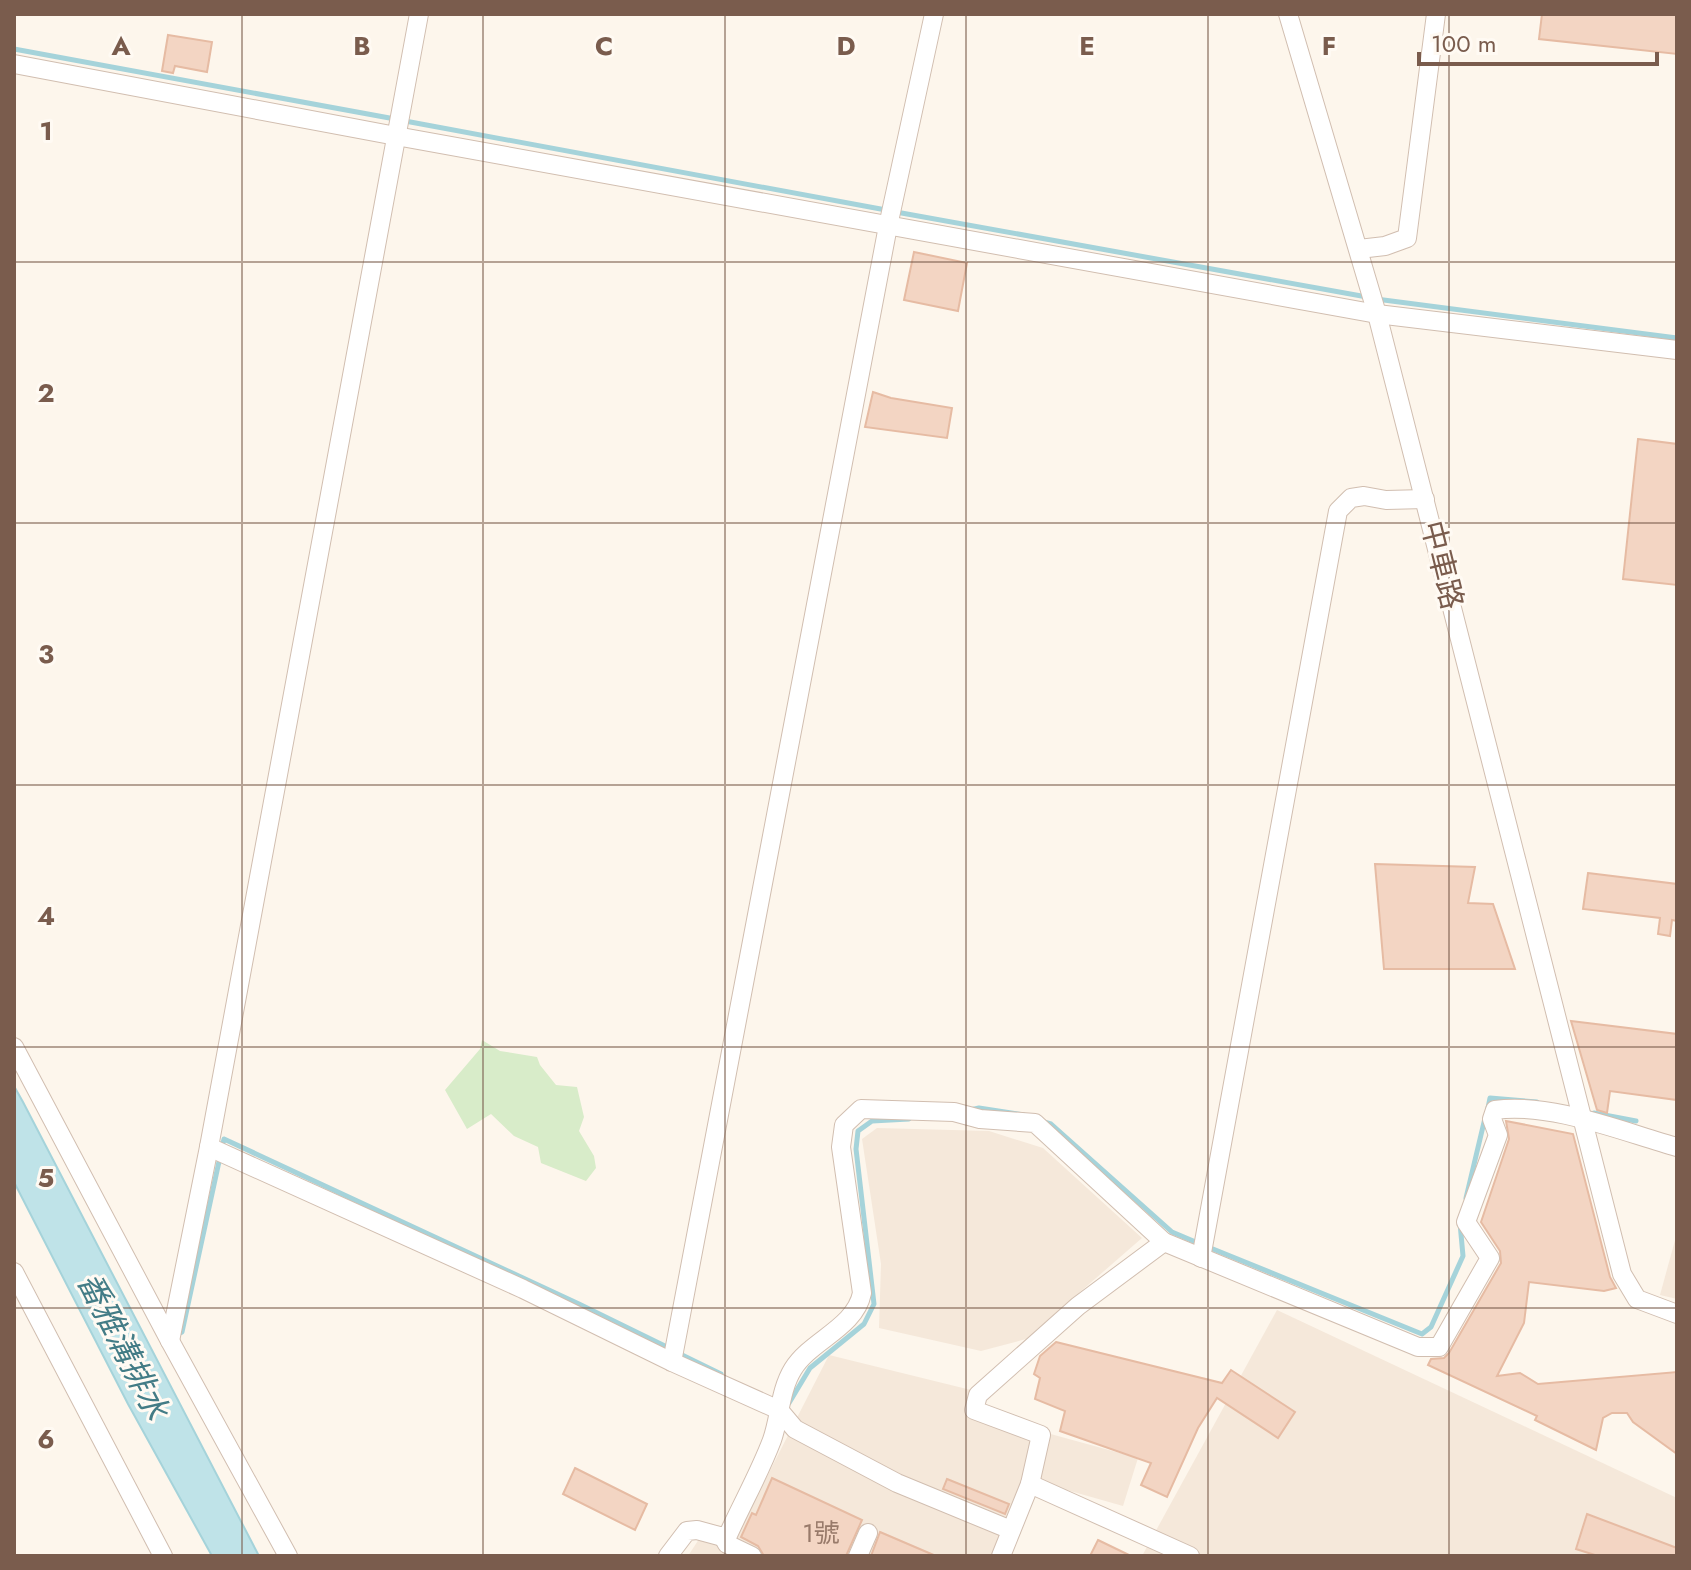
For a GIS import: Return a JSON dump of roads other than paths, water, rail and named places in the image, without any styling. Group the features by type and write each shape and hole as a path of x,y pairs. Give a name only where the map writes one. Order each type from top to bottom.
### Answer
{"street":[{"path":"170,1341 209,1147 419,14"},
{"path":"672,1362 888,226 934,14"},
{"name":"中車路","path":"1288,14 1377,314 1622,1274 1637,1299 1677,1314"},
{"path":"1359,249 1385,246 1407,238 1436,14"},
{"path":"14,64 1377,314 1677,350"},
{"path":"1201,1258 1338,511 1351,498 1364,496 1386,500 1425,499"},
{"path":"14,1047 288,1556"},
{"path":"668,1556 687,1531 697,1530 723,1537 728,1535 772,1440 792,1371 802,1358 859,1309 862,1293 841,1147 844,1125 861,1109 954,1112 980,1119 1035,1123 1164,1242 1418,1347 1439,1347 1490,1258 1466,1222 1498,1135 1492,1119 1495,1110 1513,1108 1581,1120 1677,1147"},
{"path":"209,1147 523,1289 779,1410 795,1429 897,1483 1011,1530"},
{"path":"1001,1556 1030,1484 1041,1435 974,1410 978,1395 1078,1306 1164,1242"},
{"path":"14,1272 163,1556"},
{"path":"1030,1484 1190,1556"},
{"path":"858,1556 868,1533"},
{"path":"723,1537 727,1544 752,1556"}],"water":[{"name":"番雅溝排水","path":"14,1086 259,1556 212,1556 128,1404 14,1182"}],"waterway":[{"path":"14,49 395,119"},
{"path":"405,121 886,210"},
{"path":"896,212 1367,297"},
{"path":"1376,299 1677,338"},
{"path":"1488,1108 1490,1098 1537,1102"},
{"path":"970,1110 979,1108 1024,1115"},
{"path":"1594,1113 1636,1121"},
{"path":"1466,1198 1485,1118"},
{"path":"789,1403 810,1368 864,1324 874,1304 856,1149 858,1131 872,1121 909,1119"},
{"path":"1044,1122 1051,1124 1172,1232 1198,1243"},
{"path":"222,1147 224,1139 671,1349"},
{"path":"176,1335 182,1332 220,1157"},
{"path":"1208,1247 1422,1334 1431,1327 1463,1256 1460,1223"},
{"path":"680,1354 721,1374"}]}
